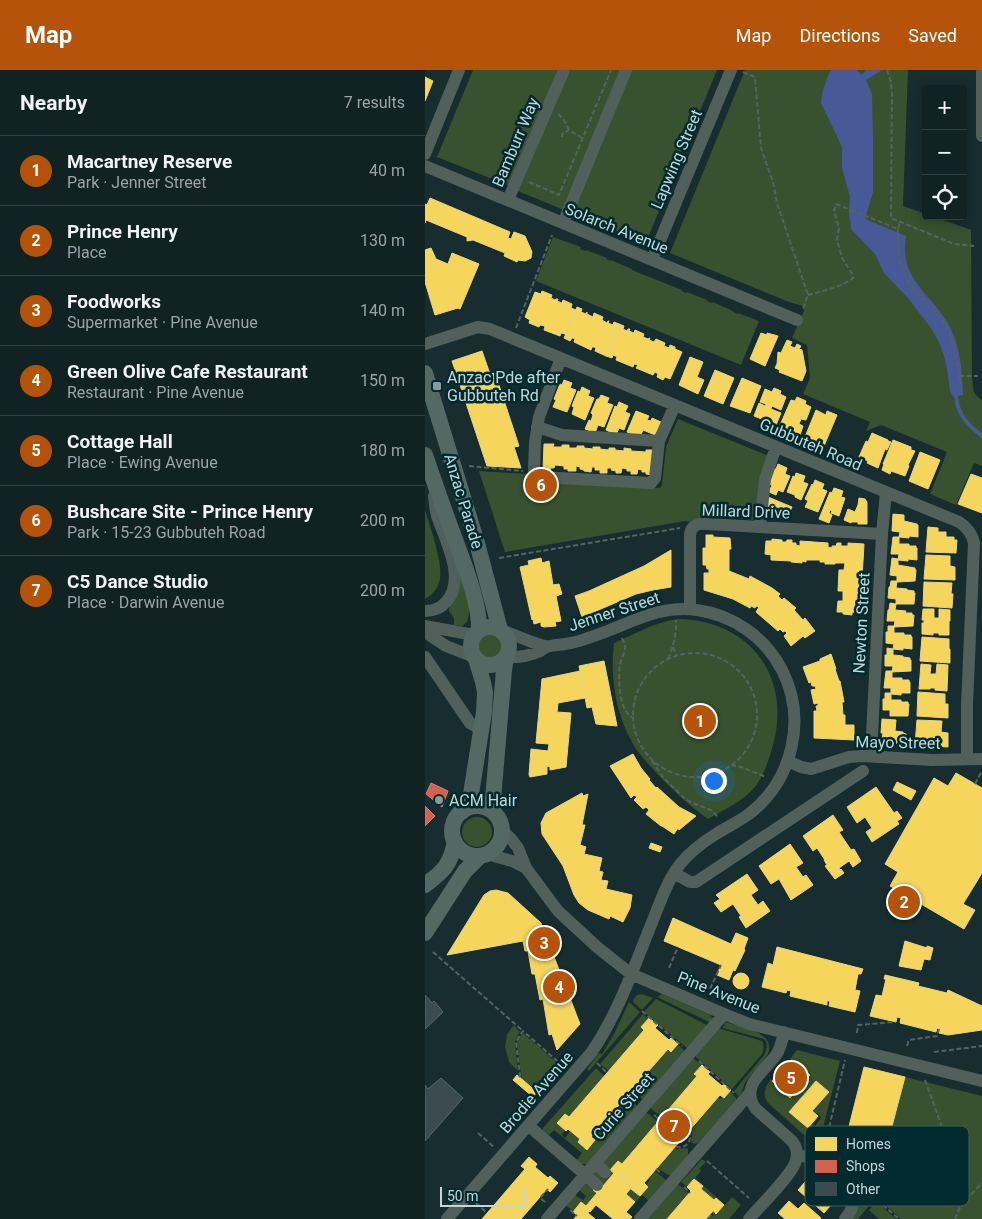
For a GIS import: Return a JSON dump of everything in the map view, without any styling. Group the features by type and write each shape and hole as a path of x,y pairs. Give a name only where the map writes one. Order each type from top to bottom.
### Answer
{"main road":[{"name":"Anzac Parade","path":"425,373 477,543 500,630"},
{"name":"Anzac Parade","path":"425,455 471,584 478,618 476,633"},
{"path":"462,812 471,794 484,712 485,692 481,672 471,650 471,642 476,633 489,627 500,630 506,635 509,642 509,650 503,670 492,811"},
{"path":"475,658 483,664 492,665 500,663 506,657"},
{"path":"425,933 465,871 484,855 494,850 502,837 499,819 492,811 485,807 477,806 469,808 457,817 453,824 453,833 455,842 465,853 473,856 484,855"},
{"path":"425,884 436,877 446,866 455,842"}],"street":[{"path":"425,154 459,70"},
{"name":"Bamburr Way","path":"508,200 564,70"},
{"path":"563,223 627,70"},
{"name":"Lapwing Street","path":"653,260 737,71"},
{"path":"982,72 982,136"},
{"name":"Solarch Avenue","path":"425,166 653,260 800,315"},
{"name":"Gubbuteh Road","path":"425,344 479,327 490,328 965,526 973,540 967,759"},
{"path":"561,358 539,414 535,445 535,472 538,476 650,484 655,478 659,441 675,405"},
{"path":"537,426 562,435 659,441"},
{"path":"759,527 765,479 776,446"},
{"path":"425,611 434,610 444,605 451,596 455,584 453,562 436,510 435,482"},
{"name":"Newton Street","path":"871,756 882,534 886,492"},
{"name":"Millard Drive","path":"690,609 690,535 691,529 695,525 707,524 882,534"},
{"name":"Jenner Street","path":"506,657 524,657 547,647 582,640 651,613 675,609 690,609 712,613 733,621 754,635 775,658 787,682 795,714 794,733 788,761 777,781 757,807 742,819 697,847 681,863 664,892 631,974"},
{"path":"425,626 476,633"},
{"path":"500,630 547,647"},
{"path":"425,632 447,646 475,658"},
{"path":"425,657 470,723 482,730"},
{"name":"Mayo Street","path":"788,761 811,769 849,757 982,759"},
{"path":"674,873 690,882 696,882 863,771"},
{"path":"502,830 521,852 526,868"},
{"name":"Pine Avenue","path":"484,855 512,860 526,868 558,911 597,947 631,974 749,1024 982,1081"},
{"name":"Brodie Avenue","path":"447,1219 529,1126 599,1042 631,974"},
{"name":"Curie Street","path":"547,1219 577,1193 585,1175 600,1168 724,1014"},
{"path":"640,1219 750,1093 753,1082 778,1052 784,1032"},
{"path":"749,1219 795,1165 797,1156 792,1141 756,1109 752,1103 750,1093"},
{"path":"529,1126 597,1185"},
{"path":"797,1156 805,1157"},
{"path":"845,1219 852,1206"}],"path":[{"path":"518,178 559,195 611,70"},
{"path":"887,70 893,94 891,218 955,244 974,246"},
{"path":"737,71 755,78 761,150 773,182 778,205 808,295 800,315"},
{"path":"547,110 562,118 569,130 596,144"},
{"path":"563,137 562,134 569,130"},
{"path":"808,295 845,284 852,280 853,277 842,258 837,242 839,228 834,210 837,204 898,229"},
{"path":"900,222 898,229 900,265 904,275 914,289 939,316 946,328 955,349 960,384"},
{"path":"512,338 552,235"},
{"path":"959,376 978,376"},
{"path":"469,466 535,472"},
{"path":"499,558 695,525"},
{"path":"668,659 673,647 676,628 675,609"},
{"path":"618,627 625,646 619,673 621,695 625,712 628,716 632,717"},
{"path":"673,647 677,656"},
{"path":"647,756 665,770 687,777 709,776 718,773 738,759 750,744 756,723 756,705 749,684 741,674 715,657 698,653 668,659 651,671 642,681 636,694 632,717 637,739 647,756 663,777 689,802 711,810 726,828"},
{"path":"738,759 741,767"},
{"path":"731,765 777,781"},
{"path":"975,784 982,771"},
{"path":"669,968 678,946"},
{"path":"433,952 564,1067"},
{"path":"710,989 721,965"},
{"path":"642,1011 687,1050"},
{"path":"857,1033 859,1025 895,1022"},
{"path":"907,1046 909,1040 937,1036 939,1029"},
{"path":"519,1077 516,1042 523,1031"},
{"path":"934,1052 982,1046"},
{"path":"693,1056 732,1090 737,1097"},
{"path":"830,1126 845,1060"},
{"path":"597,1063 607,1073"},
{"path":"925,1080 942,1126"},
{"path":"624,1099 628,1102 637,1091 635,1088"},
{"path":"676,1146 681,1148 687,1144 691,1137 689,1132"},
{"path":"479,1133 494,1147"},
{"path":"701,1156 749,1198"},
{"path":"969,1196 982,1182"},
{"path":"476,1203 487,1213"},
{"path":"884,1206 899,1219"},
{"path":"955,1219 961,1206"},
{"path":"708,1219 713,1212"}],"green space":[{"path":"473,70 559,70 510,186 437,157"},
{"path":"568,70 623,70 564,210 518,191"},
{"path":"632,70 717,70 647,240 644,242 573,213"},
{"path":"745,70 908,70 903,206 922,213 922,220 943,220 971,230 972,378 975,393 982,400 982,466 974,463 956,505 930,494 947,452 881,425 866,431 870,422 803,394 810,378 807,345 792,338 804,311 803,306 670,253"},
{"path":"553,237 581,247 580,249 607,258 686,293 713,302 737,314 759,321 741,365 536,281"},
{"path":"678,419 769,456 756,520 721,517 695,519 689,522 685,521 505,552 479,471 528,474 544,483 660,488 662,485 666,447"},
{"path":"425,510 435,542 440,576 436,589 425,599"},
{"path":"460,579 467,594 469,605 467,622 462,626 454,625 454,618 449,611 457,595"},
{"path":"678,619 703,622 725,629 744,641 759,656 770,675 776,696 777,720 773,745 761,777 755,787 745,797 708,819 672,789 633,744 621,717 613,681 614,643 653,626"},
{"path":"490,631 501,635 505,646 501,657 490,661 479,657 475,646 479,635"},
{"path":"477,817 488,821 492,832 488,843 477,847 466,843 462,832 466,821"},
{"path":"642,994 653,998 642,1010 633,1000 637,995"},
{"path":"662,994 711,1015 711,1023 657,997"},
{"path":"656,999 707,1025 688,1049 644,1012"},
{"path":"629,1002 640,1012 589,1071 587,1069 599,1053 602,1054 614,1034"},
{"path":"643,1014 649,1019 644,1030 609,1071 600,1064"},
{"path":"725,1022 756,1032 768,1041 767,1056 747,1080 739,1097 734,1091 764,1055 767,1044 764,1039 723,1028"},
{"path":"514,1025 520,1032 515,1043 518,1071 509,1062 505,1047 507,1034"},
{"path":"718,1028 762,1041 763,1044 762,1054 732,1089 696,1057 696,1054"},
{"path":"523,1033 562,1067 539,1093 521,1078 517,1042"},
{"path":"678,1045 685,1053 646,1098 639,1098 636,1087 668,1049 672,1052"},
{"path":"797,1050 840,1061 823,1126 815,1126 821,1118 812,1111 829,1091 816,1081 789,1112 806,1126 804,1135 768,1103 765,1097 766,1088 771,1079 790,1098 810,1075 790,1059"},
{"path":"691,1059 702,1065 695,1073 697,1076 662,1117 652,1110 651,1107"},
{"path":"596,1068 604,1076 569,1117 557,1123 565,1130 562,1135 565,1138 570,1131 580,1139 578,1142 587,1150 595,1140 591,1137 623,1100 633,1102 637,1106 587,1164 580,1164 575,1162 582,1153 554,1130 549,1135 543,1131 543,1128"},
{"path":"905,1077 982,1096 982,1219 901,1219 886,1206 969,1206 969,1126 892,1126"},
{"path":"730,1091 736,1098 736,1102 698,1143 691,1142 692,1133 690,1131 718,1098 720,1099"},
{"path":"645,1113 658,1122 622,1164 618,1161 610,1170 614,1173 603,1186 591,1174 602,1164"},
{"path":"818,1116 812,1126 810,1126"},
{"path":"675,1148 688,1149 688,1156 670,1176 657,1168"},
{"path":"702,1159 706,1162 699,1169 701,1171 695,1178 725,1205 732,1197 741,1205 729,1219 710,1219 724,1205 716,1198 714,1200 701,1189 703,1186 695,1179 687,1187 681,1182"},
{"path":"655,1171 666,1180 649,1201 642,1195 628,1211 626,1194 631,1189 640,1196 648,1187 646,1185 650,1180 648,1179"},
{"path":"584,1183 594,1188 593,1190 597,1193 586,1206 574,1211 565,1205 575,1195 583,1200 586,1196 579,1190"},
{"path":"678,1184 689,1194 667,1219 648,1219"},
{"path":"849,1206 869,1206 858,1219 850,1219"},
{"path":"873,1206 881,1206 896,1219 879,1219 869,1210"}],"water":[{"path":"831,70 857,70 862,75 866,70 882,70 866,80 872,94 873,192 865,219 906,236 906,259 913,278 945,318 954,335 960,361 963,395 954,397 950,391 944,356 931,328 908,298 884,273 875,254 851,229 850,197 842,168 842,147 821,103 822,94"}],"building: Homes":[{"path":"425,77 433,81 425,101"},
{"path":"430,198 510,232 508,238 511,239 514,232 525,236 532,252 531,258 525,261 518,260 517,262 504,256 505,253 473,240 467,241 467,237 426,220 425,223 425,204 427,205"},
{"path":"431,248 436,259 448,264 452,253 479,264 460,309 435,315 425,282 425,250"},
{"path":"542,291 552,295 551,298 555,300 558,299 557,301 562,303 563,300 572,304 571,308 576,310 565,334 561,333 560,336 544,330 545,326 540,325 539,327 529,323 530,320 525,317 535,292 541,294"},
{"path":"577,307 582,309 581,312 586,314 587,312 587,314 593,317 594,313 603,317 602,320 607,323 609,321 608,323 613,325 614,322 619,324 606,356 595,351 596,348 594,347 591,350 574,342 575,339 573,338 570,341 564,338"},
{"path":"619,324 624,326 623,329 627,331 630,329 629,331 634,333 635,330 644,334 643,337 650,338 649,340 654,342 656,339 665,343 664,346 669,348 670,345 682,352 670,379 665,377 663,380 657,377 658,374 655,372 653,375 636,368 638,365 634,364 633,367 616,360 617,356 613,355 612,358 606,356"},
{"path":"761,333 778,336 765,366 750,359"},
{"path":"787,340 792,342 790,346 795,348 797,344 801,346 799,349 802,350 806,371 802,381 779,372 780,370 775,368 778,352 781,353"},
{"path":"482,351 490,374 495,373 519,446 514,447 521,468 487,466 452,361"},
{"path":"690,357 703,362 697,377 704,380 698,394 679,385"},
{"path":"715,370 734,378 723,404 704,396"},
{"path":"742,378 761,386 750,413 730,406"},
{"path":"564,380 572,383 570,388 576,390 567,412 553,407 560,384 562,385"},
{"path":"582,387 590,391 588,396 594,398 585,420 572,414 574,407 572,406 578,391 580,392"},
{"path":"774,388 781,391 780,394 786,397 781,410 772,406 771,409 781,413 776,425 754,416 759,403 765,406 766,404 760,402 765,389 772,392"},
{"path":"601,395 609,398 607,403 613,405 604,427 598,425 595,433 585,429 589,420 591,421 593,415 591,413 597,399"},
{"path":"797,397 806,401 805,404 811,407 806,420 801,419 799,424 803,426 800,435 780,425 791,400 795,401"},
{"path":"619,402 628,406 625,412 630,414 624,430 619,428 616,435 606,430 615,406 617,407"},
{"path":"816,410 826,415 827,411 837,415 824,446 805,437"},
{"path":"636,411 649,416 647,420 651,421 652,418 661,422 655,435 643,430 640,437 627,432"},
{"path":"872,433 891,442 887,450 885,449 878,468 859,457"},
{"path":"893,440 911,447 911,450 915,451 905,476 891,471 890,474 882,470"},
{"path":"544,444 554,444 553,447 569,445 569,448 584,446 584,448 593,449 593,447 600,447 600,449 609,450 609,448 615,448 615,450 624,451 624,448 631,449 631,451 646,452 646,450 654,450 652,475 638,469 637,474 631,474 631,471 622,468 621,473 616,473 616,471 611,470 612,468 607,468 607,473 600,473 600,470 595,470 595,467 592,467 591,472 584,471 576,466 576,471 568,471 568,469 564,469 564,466 555,465 550,470 543,470"},
{"path":"920,452 940,460 928,489 909,481"},
{"path":"778,464 787,468 785,474 790,476 783,492 778,490 776,495 769,492 772,485 769,484"},
{"path":"796,473 805,476 803,482 808,484 801,500 787,492"},
{"path":"971,474 982,478 982,513 958,504"},
{"path":"815,480 824,484 822,489 827,491 818,512 805,507 808,501 805,499"},
{"path":"834,488 843,491 841,497 845,498 839,516 831,513 832,511 830,510 829,513 832,515 829,523 819,519 830,492 832,493"},
{"path":"768,497 792,507 787,518 782,516 781,518 777,517 774,519 768,517"},
{"path":"859,498 865,499 867,502 867,524 851,523 844,520 848,509 855,512"},
{"path":"893,514 904,515 904,521 917,524 918,537 899,537 900,532 892,531"},
{"path":"928,527 938,528 938,532 946,532 946,537 954,537 954,540 957,540 956,553 926,552"},
{"path":"706,535 730,538 729,571 749,579 750,576 772,588 780,594 778,596 782,600 784,598 796,608 794,610 803,620 805,618 815,631 805,638 803,636 791,646 784,636 787,633 785,631 783,632 780,629 778,631 756,612 759,607 751,606 750,608 733,599 704,590 704,573 709,573 706,565 703,565 703,548 706,548"},
{"path":"893,537 899,537 899,544 916,546 917,560 898,560 899,554 891,554"},
{"path":"772,539 782,540 782,542 792,540 792,543 800,546 800,541 828,543 828,547 832,548 837,543 841,543 841,546 848,546 848,543 864,544 860,613 852,612 852,615 837,612 838,601 843,601 843,591 838,591 839,570 844,570 845,563 825,564 825,562 820,562 820,560 806,560 806,562 802,561 802,563 771,560 771,555 765,554 766,541 772,541"},
{"path":"671,550 671,587 636,594 582,617 575,596 644,566"},
{"path":"926,555 950,556 950,566 955,567 955,580 924,579"},
{"path":"541,558 542,563 549,561 553,585 559,584 562,594 556,596 561,621 555,622 556,626 544,627 541,626 541,622 534,624 520,567 529,565 528,561"},
{"path":"892,558 898,559 898,565 915,568 915,581 897,582 897,576 890,575"},
{"path":"891,581 897,581 896,588 914,591 914,604 896,604 896,599 888,598"},
{"path":"924,582 952,583 952,608 923,606"},
{"path":"890,603 896,604 895,610 906,611 905,613 912,613 914,615 913,626 894,627 895,621 887,621"},
{"path":"923,609 934,609 934,618 939,618 939,609 950,610 949,635 939,635 939,633 933,633 933,635 922,634 922,623 924,623 924,620 922,620"},
{"path":"888,626 894,626 894,633 911,635 912,649 893,649 894,644 886,643"},
{"path":"922,637 949,639 950,663 920,661"},
{"path":"887,648 893,649 893,655 910,658 911,671 892,672 893,666 885,666"},
{"path":"831,654 840,681 844,702 842,702 845,725 854,725 854,740 814,738 814,711 817,711 816,706 818,706 818,703 814,704 811,690 816,689 815,686 812,686 811,682 809,683 803,667 820,661 820,659"},
{"path":"604,661 617,726 596,724 592,707 587,708 579,666"},
{"path":"921,664 931,665 930,674 936,674 937,664 948,665 947,691 935,690 935,688 919,689"},
{"path":"580,671 585,698 558,703 557,712 571,713 566,767 550,770 550,767 547,766 547,774 530,777 531,749 548,751 549,744 536,743 542,679"},
{"path":"886,671 892,671 892,678 909,680 910,693 901,693 901,695 891,694 891,688 884,688"},
{"path":"918,692 945,694 945,704 948,704 948,718 917,716"},
{"path":"885,693 891,693 891,700 908,702 908,716 890,716 890,710 883,710"},
{"path":"882,719 896,720 895,731 906,734 906,744 886,743 886,740 882,740"},
{"path":"917,720 942,721 941,732 948,733 948,747 915,745"},
{"path":"633,754 656,788 679,807 696,816 679,830 678,828 674,834 646,814 649,810 646,807 643,809 634,800 637,797 634,795 631,798 610,766"},
{"path":"956,773 982,788 982,873 963,904 975,910 964,929 890,886 898,872 885,864 934,778 948,786"},
{"path":"897,782 916,791 911,800 893,790"},
{"path":"876,787 894,813 897,811 902,818 897,821 899,824 872,842 866,832 872,828 865,817 857,823 847,807"},
{"path":"582,793 583,796 588,794 582,825 585,825 580,845 586,847 584,854 602,858 599,871 603,872 601,880 608,881 606,889 632,895 630,908 623,922 610,916 609,919 588,910 579,903 563,866 542,834 541,823 546,813"},
{"path":"833,815 843,830 839,832 851,850 854,849 861,861 853,867 849,861 839,868 844,873 835,879 825,866 827,865 825,860 817,848 813,851 803,836"},
{"path":"651,843 662,847 660,852 649,848"},
{"path":"790,844 803,863 796,867 803,877 806,875 813,885 791,900 779,879 771,884 759,866"},
{"path":"747,874 758,890 751,895 758,905 763,901 770,911 746,928 733,904 721,912 714,903 720,899 716,895"},
{"path":"496,890 508,893 541,923 580,1024 557,1050 552,1034 549,1035 543,999 540,1000 535,974 532,974 528,951 525,951 523,941 447,955 484,895"},
{"path":"673,918 731,944 736,933 748,938 745,950 729,980 717,975 721,965 664,941"},
{"path":"905,941 933,948 930,960 924,959 921,970 899,966"},
{"path":"777,947 863,969 861,974 858,974 855,990 860,991 855,1012 829,1006 830,1001 827,1001 827,1005 790,996 791,991 787,990 786,993 762,987 768,963 773,965"},
{"path":"738,973 744,973 749,978 747,987 738,989 733,984 733,978"},
{"path":"885,975 919,983 918,986 947,993 948,990 982,1006 982,1030 948,1035 939,1033 940,1029 937,1028 936,1032 900,1023 901,1018 897,1017 896,1022 870,1016 876,995 882,996 886,979 884,979"},
{"path":"649,1018 658,1025 655,1028 669,1040 671,1038 678,1044 671,1052 668,1049 591,1137 595,1140 587,1150 578,1142 580,1139 557,1123 565,1114 569,1117 644,1030 641,1027"},
{"path":"791,1060 810,1075 790,1098 772,1081"},
{"path":"702,1065 710,1072 708,1074 722,1086 724,1084 731,1090 724,1098 720,1095 644,1183 648,1187 640,1196 631,1189 633,1186 620,1175 619,1177 610,1170 618,1161 622,1164 697,1076 694,1074"},
{"path":"864,1067 905,1077 892,1126 849,1126"},
{"path":"517,1075 537,1092 533,1097 513,1080"},
{"path":"816,1081 829,1092 812,1111 818,1116 810,1126 806,1126 789,1112"},
{"path":"529,1157 537,1164 535,1167 548,1178 550,1176 558,1183 550,1192 547,1189 521,1219 482,1219 525,1169 521,1166"},
{"path":"614,1173 619,1177 620,1175 633,1186 626,1194 635,1202 626,1212 632,1217 630,1219 613,1219 596,1205 588,1213 595,1219 574,1219 577,1215 573,1212 581,1202 586,1206 597,1193 593,1190 598,1184 600,1182 603,1186"},
{"path":"694,1179 703,1186 701,1189 714,1200 716,1198 724,1205 716,1214 713,1211 706,1219 667,1219 691,1191 687,1187"},
{"path":"805,1182 805,1196 798,1190"},
{"path":"789,1201 798,1209 804,1203 805,1206 821,1218 785,1219 778,1213"},
{"path":"816,1206 830,1206 824,1213"}],"building: Shops":[{"name":"ACM Hair","path":"431,783 448,791 442,807 426,794"},
{"path":"425,806 435,816 425,826"}],"building: Other":[{"path":"425,995 432,1003 434,1001 443,1012 425,1029"},
{"path":"441,1078 463,1098 425,1141 425,1085 428,1089"}],"waterway":[{"path":"956,397 959,409 965,419 982,436"}],"place":[{"name":"Anzac Pde after Gubbuteh Rd","path":"437,386"},
{"name":"Bushcare Site - Prince Henry","path":"541,485"},
{"name":"Macartney Reserve","path":"700,721"},
{"name":"ACM Hair","path":"439,800"},
{"name":"Prince Henry","path":"904,902"},
{"name":"Foodworks","path":"544,943"},
{"name":"Green Olive Cafe Restaurant","path":"559,987"},
{"name":"Cottage Hall","path":"791,1078"},
{"name":"C5 Dance Studio","path":"674,1126"}]}
